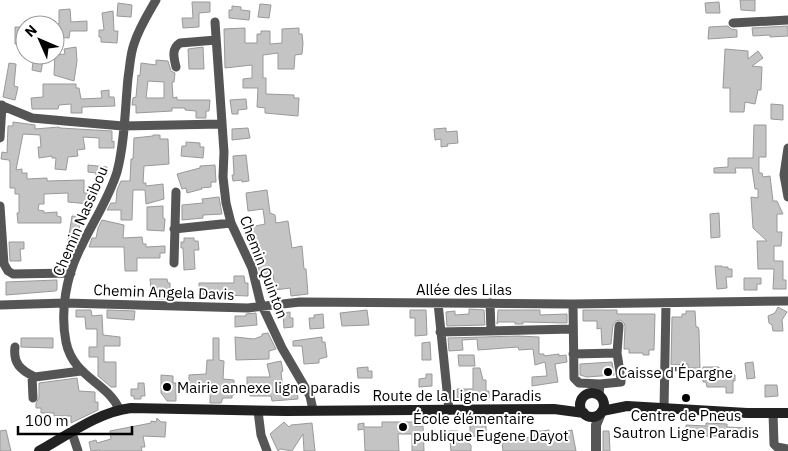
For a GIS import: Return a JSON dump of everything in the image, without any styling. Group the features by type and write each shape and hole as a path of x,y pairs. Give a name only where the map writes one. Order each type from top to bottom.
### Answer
{"main road":[{"path":"626,406 594,416 585,414 581,406 581,400 590,393 626,406 788,413"},
{"path":"601,397 604,404 602,412"},
{"name":"Route de la Ligne Paradis","path":"554,409 581,400"},
{"name":"Route de la Ligne Paradis","path":"40,451 119,410 131,408 258,411 554,409 585,414"}],"street":[{"name":"Chemin Nassibou","path":"119,410 113,399 81,371 72,358 66,343 64,303 79,249 113,182 119,163 132,51 140,28 156,0"},
{"path":"733,23 788,20"},
{"name":"Chemin Quinton","path":"215,22 224,152 224,188 232,223 252,268 263,307 282,348 310,396 313,410"},
{"path":"176,67 174,51 180,43 216,40"},
{"path":"0,138 1,105 32,118 123,126 221,124"},
{"path":"788,148 784,175 788,198"},
{"path":"174,263 176,192"},
{"path":"0,206 4,264 8,271 13,274 71,273"},
{"path":"174,229 232,223"},
{"name":"Allée des Lilas","path":"263,307 300,302 573,304 788,301"},
{"name":"Chemin Angela Davis","path":"0,305 64,303 234,308 263,307"},
{"path":"438,303 449,410"},
{"path":"490,303 491,331"},
{"path":"664,409 666,303"},
{"path":"573,304 574,378 579,384 620,382 622,379 617,353 619,326"},
{"path":"440,332 573,329"},
{"path":"15,347 14,356 17,364 32,376 38,378 81,371"},
{"path":"573,354 617,353"},
{"path":"32,376 33,398"},
{"path":"600,384 601,397"},
{"path":"258,411 261,435 267,451"},
{"path":"596,447 596,425 602,412"},
{"path":"773,413 774,444 777,447 788,449"},
{"path":"585,414 596,447"},
{"path":"72,433 78,451"}],"building":[{"path":"740,0 755,0 755,11 741,10"},
{"path":"192,2 210,2 210,12 199,13 199,27 183,28 182,18 193,18"},
{"path":"719,2 720,13 706,13 705,3"},
{"path":"118,3 132,5 131,17 117,16"},
{"path":"260,4 271,5 269,18 258,17"},
{"path":"232,6 250,11 249,20 229,18 229,10 232,10"},
{"path":"70,9 71,22 87,21 87,31 70,31 69,38 65,38 65,15 59,15 59,10"},
{"path":"113,11 114,31 118,31 117,43 101,42 99,30 104,30 102,13"},
{"path":"728,26 731,29 737,30 737,37 708,39 709,27"},
{"path":"788,26 788,36 753,36 752,28"},
{"path":"245,28 245,43 257,43 257,34 261,34 261,31 270,31 270,44 282,43 282,29 299,28 299,34 302,34 302,54 295,55 294,69 278,69 278,53 263,55 263,78 266,78 266,94 294,95 294,98 299,98 298,116 265,113 265,108 257,107 258,88 243,88 243,79 252,78 252,65 225,68 224,29"},
{"path":"76,47 77,61 74,81 54,75 54,65 65,65 65,49"},
{"path":"203,47 204,69 189,69 188,49"},
{"path":"725,49 748,51 748,59 758,51 763,58 752,66 762,67 761,90 758,90 755,104 745,102 744,112 730,112 730,88 723,88"},
{"path":"156,60 168,61 171,71 175,73 174,82 172,82 173,98 177,97 177,100 210,100 209,111 206,111 206,118 196,118 196,111 185,110 185,108 172,108 172,111 136,113 136,105 132,105 133,98 136,97 141,63 156,65","holes":["148,81 164,82 164,98 146,98"]},
{"path":"9,63 15,64 14,86 18,87 15,100 3,97"},
{"path":"33,65 42,65 41,72 32,70"},
{"path":"43,84 76,84 76,88 79,88 81,99 102,98 101,91 109,90 109,97 114,97 115,106 82,107 82,113 71,113 71,104 59,105 58,109 32,109 31,98 43,97"},
{"path":"246,99 247,109 238,110 238,114 232,114 230,100"},
{"path":"771,104 783,105 783,120 771,119"},
{"path":"13,122 35,125 35,129 59,127 112,131 114,148 99,148 99,138 83,137 85,149 77,150 78,156 68,157 66,170 55,169 56,158 52,158 52,156 39,158 38,147 41,147 40,135 23,134 16,170 22,169 22,173 27,173 27,179 47,178 47,181 84,180 84,193 87,193 89,204 68,202 68,193 44,194 44,204 39,204 38,210 44,211 44,213 57,212 57,216 61,217 61,223 18,223 19,194 15,194 15,188 10,188 9,160 1,159 2,152 7,153 8,126 13,126"},
{"path":"754,125 766,125 766,157 759,157 759,173 762,173 763,177 770,176 773,201 777,201 783,214 777,214 777,232 782,232 781,246 774,246 774,261 783,261 783,280 786,280 786,289 773,289 774,269 758,269 757,241 767,241 753,228 751,197 758,198 758,189 755,189 752,168 735,168 736,173 714,173 714,168 728,167 728,158 753,158"},
{"path":"248,128 250,138 232,140 232,129"},
{"path":"446,128 446,132 457,131 458,143 447,144 448,146 441,147 441,139 435,140 434,129"},
{"path":"160,135 160,139 168,139 169,164 144,166 143,183 146,183 146,186 163,184 164,199 146,204 145,190 133,190 132,220 121,220 121,210 107,210 111,203 116,203 117,190 121,181 130,181 134,138"},
{"path":"186,142 200,143 200,147 204,147 203,158 181,156 182,146 186,146"},
{"path":"246,155 249,181 233,181 233,156"},
{"path":"88,165 107,167 107,176 96,176 96,173 88,172"},
{"path":"215,165 216,182 211,182 211,187 187,193 186,188 182,189 177,174 200,168 200,166"},
{"path":"267,190 270,213 275,215 276,223 288,221 292,248 302,246 308,294 291,296 290,288 275,290 273,274 260,275 255,248 253,249 252,242 254,242 251,227 265,224 263,209 248,211 246,193"},
{"path":"219,197 222,214 203,215 203,218 182,220 182,205 203,203 202,199"},
{"path":"163,206 164,231 147,230 147,207"},
{"path":"719,213 720,237 711,238 710,214"},
{"path":"72,216 81,217 76,242 68,241"},
{"path":"102,220 124,225 123,238 142,237 143,244 146,244 146,247 165,246 165,253 160,253 160,258 137,258 137,271 125,271 124,247 89,247 92,238 96,238"},
{"path":"184,238 194,238 194,241 198,241 199,250 194,250 195,269 184,270 181,242 184,242"},
{"path":"9,242 24,242 24,249 20,249 21,261 10,261"},
{"path":"715,266 732,269 732,277 726,277 727,288 717,289"},
{"path":"234,276 244,276 245,283 248,283 248,296 199,294 199,283 234,283"},
{"path":"744,278 761,278 761,284 757,284 757,290 744,290"},
{"path":"150,279 167,279 168,283 170,283 170,299 156,299 155,288 151,289"},
{"path":"57,280 57,290 55,291 6,295 6,282"},
{"path":"778,307 787,312 782,320 783,331 773,331 768,316 775,313"},
{"path":"469,309 484,310 485,325 447,326 446,312 455,311 455,315 469,314"},
{"path":"76,310 91,310 92,316 102,315 103,335 120,337 120,346 104,346 104,362 116,362 116,387 111,387 98,376 98,357 89,357 89,347 97,347 97,329 86,329 85,317 76,317"},
{"path":"107,310 135,311 134,320 107,318"},
{"path":"367,310 369,325 342,326 340,313"},
{"path":"410,310 426,310 427,335 415,336 415,318 410,318"},
{"path":"498,310 540,310 540,315 567,314 567,323 523,322 523,324 515,324 515,322 498,322 497,324"},
{"path":"583,310 617,310 617,314 655,314 654,350 649,350 649,355 643,355 643,353 629,353 629,349 624,349 625,326 620,320 616,321 613,325 611,344 602,345 601,328 597,329 597,321 583,321"},
{"path":"686,311 695,311 696,327 699,330 700,368 688,368 688,364 671,365 672,317 682,317 682,314 686,314"},
{"path":"290,312 290,318 293,318 293,327 284,328 283,313"},
{"path":"256,313 257,325 235,327 235,316 246,316 246,314"},
{"path":"323,314 324,328 310,329 309,318 314,318 314,315"},
{"path":"268,333 276,349 269,351 269,359 236,360 235,337 254,339"},
{"path":"322,337 322,342 325,342 327,357 319,359 319,363 304,364 302,346 293,346 293,341"},
{"path":"539,337 539,354 544,354 544,356 566,355 567,362 555,364 558,382 532,386 532,377 547,376 545,362 535,365 533,349 519,350 518,347 478,350 477,339 462,340 463,350 449,351 448,338"},
{"path":"21,338 53,338 53,348 21,347"},
{"path":"213,338 219,338 219,360 224,361 223,379 234,380 234,395 232,395 232,398 223,398 221,403 210,403 210,389 189,390 189,375 206,374 207,360 213,360"},
{"path":"430,342 431,360 422,360 422,343"},
{"path":"458,355 474,355 475,366 459,366"},
{"path":"281,361 283,389 297,388 298,399 272,401 271,396 250,396 250,386 247,386 247,377 270,377 267,364"},
{"path":"612,362 614,375 587,377 580,375 580,364"},
{"path":"753,362 755,378 747,379 745,363"},
{"path":"368,367 368,371 372,371 372,378 358,378 357,368"},
{"path":"703,367 719,367 719,371 732,372 732,375 735,375 733,393 726,393 726,387 707,387 706,382 703,382"},
{"path":"473,368 480,368 483,380 486,380 486,391 489,391 489,398 457,398 457,389 473,389"},
{"path":"426,374 432,374 432,386 419,387 419,379 426,378"},
{"path":"161,375 173,376 173,383 176,383 176,401 167,401 161,393"},
{"path":"77,378 79,391 95,392 95,402 98,402 98,410 71,423 71,416 54,416 54,413 41,413 41,408 36,408 39,398 39,383"},
{"path":"138,383 144,383 145,396 141,396 141,399 134,399 134,396 131,396 131,389 138,389"},
{"path":"765,385 777,385 778,396 765,397"},
{"path":"157,418 161,422 166,422 165,437 143,436 145,447 141,447 142,451 91,451 89,442 96,440 97,443 111,439 110,431 151,423 151,421 156,422"},
{"path":"470,420 486,420 486,437 470,436"},
{"path":"284,422 289,427 291,425 312,423 315,451 304,451 303,434 292,451 280,449 278,451 270,434"},
{"path":"382,422 415,422 415,426 423,426 424,451 412,451 412,434 398,434 399,451 365,451 364,429 358,430 358,424 364,423 364,427 382,427"},
{"path":"706,423 748,428 748,438 738,438 738,436 698,436 698,431 686,430 686,425 706,426"},
{"path":"6,430 11,451 0,451 0,431"},
{"path":"549,430 550,434 572,430 576,451 503,451 502,443 535,436 535,432"},
{"path":"449,431 458,431 458,436 471,445 471,451 451,451"},
{"path":"603,431 609,431 610,451 603,451"}],"place":[{"name":"Caisse d'Épargne","path":"608,372"},
{"name":"Mairie annexe ligne paradis","path":"167,387"},
{"name":"Centre de Pneus Sautron Ligne Paradis","path":"686,398"},
{"name":"École élémentaire publique Eugene Dayot","path":"403,427"}]}
